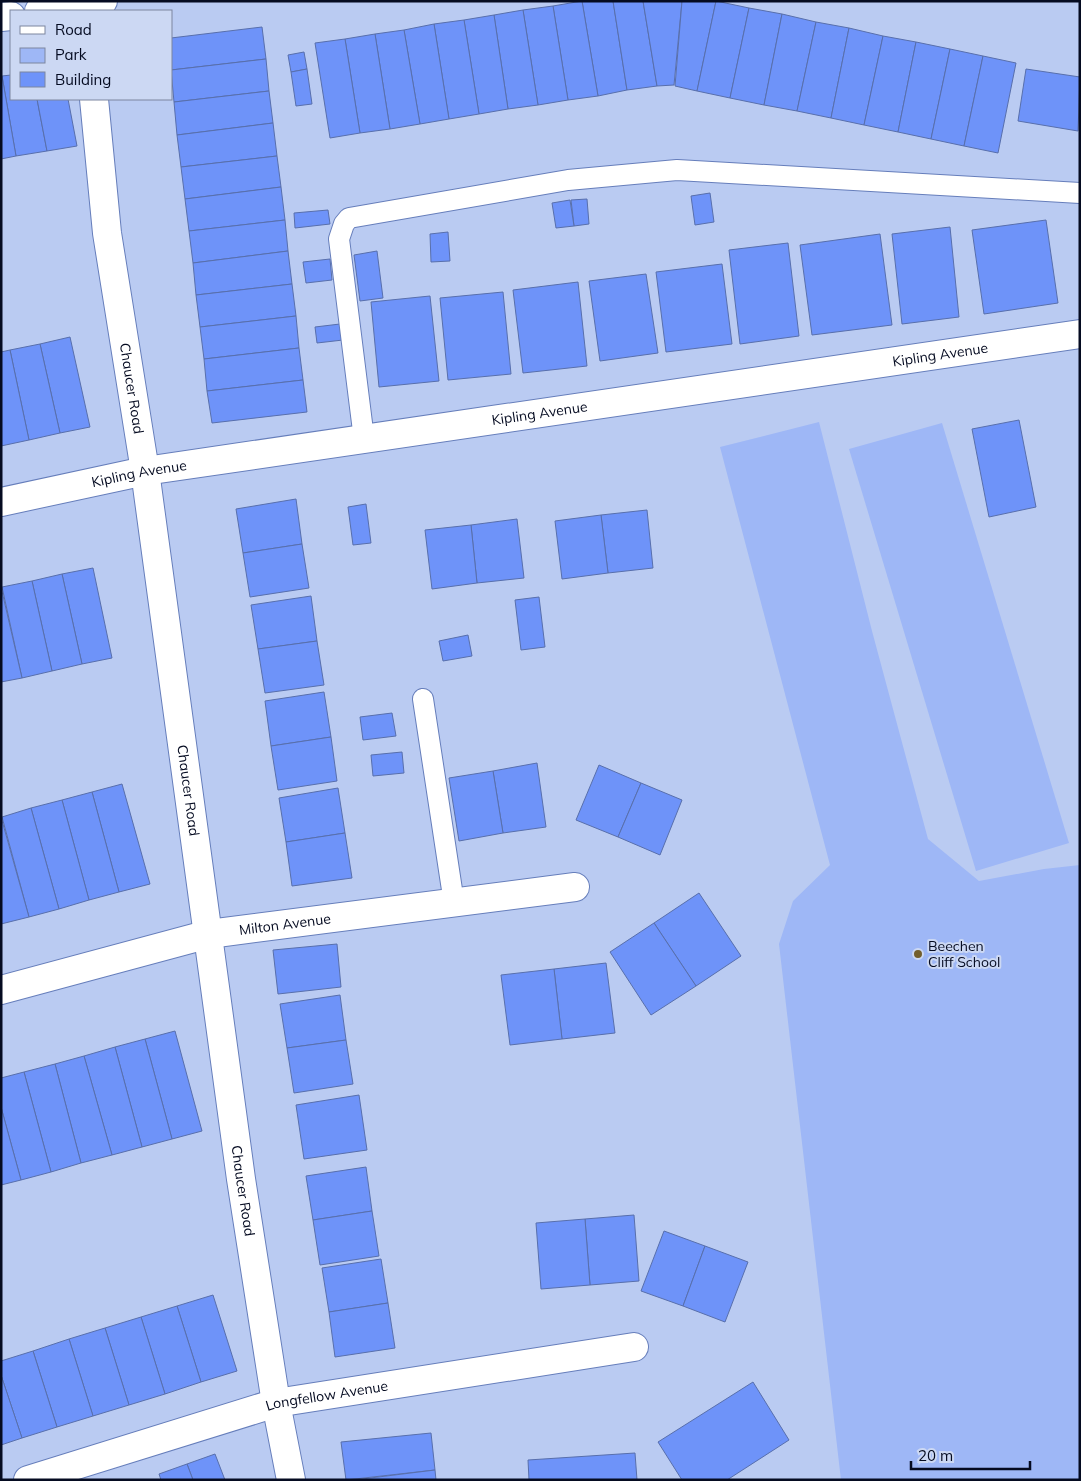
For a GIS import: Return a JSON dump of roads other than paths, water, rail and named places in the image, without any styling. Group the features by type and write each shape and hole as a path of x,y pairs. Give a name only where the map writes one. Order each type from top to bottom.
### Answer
{"street":[{"path":"46,10 90,4"},
{"name":"Chaucer Road","path":"94,100 107,233 145,471 241,1179 276,1403 291,1480"},
{"name":"Kipling Avenue","path":"1,502 145,471 1080,334"},
{"name":"Milton Avenue","path":"1,990 209,934 575,887"},
{"name":"Longfellow Avenue","path":"28,1480 276,1403 634,1347"}],"lane":[{"path":"364,439 339,239 344,224 350,218 568,180 677,170 1080,193"},
{"path":"423,699 454,903"}],"place":[{"name":"Beechen Cliff School","path":"918,954"}]}
